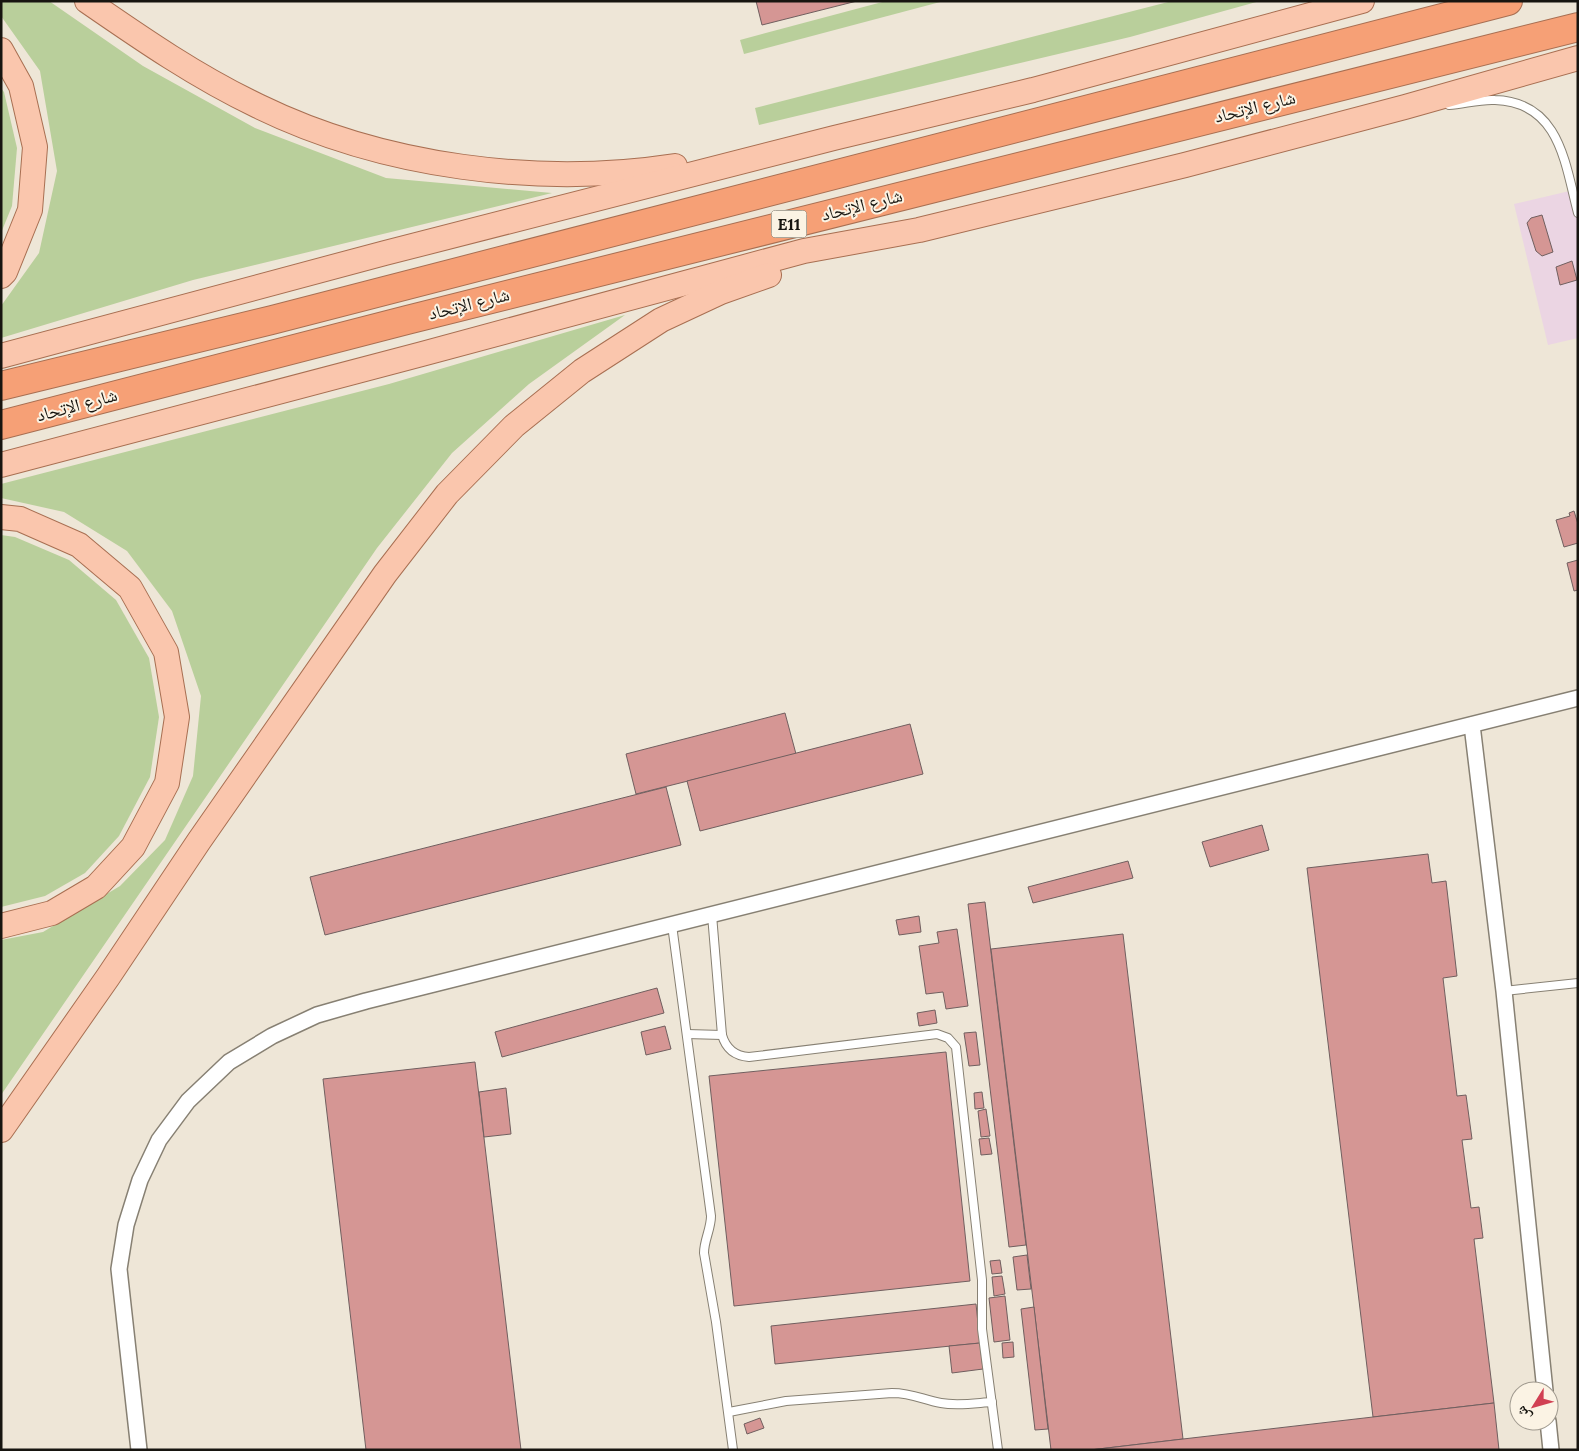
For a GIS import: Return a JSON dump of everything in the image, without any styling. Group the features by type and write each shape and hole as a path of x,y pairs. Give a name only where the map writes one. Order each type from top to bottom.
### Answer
{"highway":[{"name":"شارع الإتحاد","path":"1,386 272,320 1508,1"},
{"name":"شارع الإتحاد","path":"1,425 407,320 1578,27"}],"main road":[{"path":"87,1 187,68 258,106 334,138 405,158 484,169 550,174 599,172 652,169 834,138"},
{"path":"1,356 394,250 834,138 1033,90 1338,5 1362,1"},
{"path":"1,50 21,86 35,147 30,210 5,272 1,276"},
{"path":"1,1130 385,574 447,494 514,426 582,371 661,320 721,292 793,266 919,230 1185,165 1578,58"},
{"path":"1,464 422,354 804,251 919,230"},
{"path":"1,517 20,519 79,545 130,588 166,652 176,717 167,783 134,846 89,891 52,913 1,926"}],"street":[{"path":"139,1450 120,1269 126,1225 140,1180 159,1140 188,1101 229,1062 272,1036 317,1015 1578,698"},
{"path":"1472,725 1504,992 1544,1381"},
{"path":"1549,1431 1551,1450"}],"lane":[{"path":"1405,106 1449,106 1495,100 1525,105 1546,121 1562,150 1578,213"},
{"path":"1570,182 1578,189"},
{"path":"712,915 722,1035 727,1047 732,1051 749,1057 932,1034 943,1035 953,1042 958,1052 982,1280 982,1330 998,1450"},
{"path":"672,925 712,1216 704,1245 704,1253 714,1308 733,1450"},
{"path":"1504,992 1578,983"},
{"path":"687,1034 722,1035"},
{"path":"728,1412 786,1401 892,1393 909,1394 949,1404 992,1402"}],"shaded area":[{"path":"1578,189 1578,338 1548,345 1514,204"}],"green space":[{"path":"1,1 49,1 143,66 255,128 386,178 552,193 193,280 1,338 1,306 39,253 57,171 40,71 1,16"},
{"path":"886,1 944,1 744,54 740,40"},
{"path":"1172,1 1260,1 1130,37 759,125 755,108"},
{"path":"1,88 4,92 17,148 12,206 1,233"},
{"path":"625,315 529,384 452,453 377,548 1,1095 1,940 43,932 120,886 165,840 193,776 201,696 172,611 127,551 64,512 1,498 1,484 389,384"},
{"path":"1,535 15,537 69,560 116,600 149,658 159,717 150,777 119,836 85,873 45,896 1,907"}],"building":[{"path":"756,1 857,1 762,25"},
{"path":"1542,215 1553,252 1542,256 1536,251 1527,223 1531,218"},
{"path":"1572,261 1577,280 1560,285 1556,267"},
{"path":"1574,511 1578,524 1578,543 1564,547 1556,520 1570,516 1569,513"},
{"path":"1578,560 1578,590 1574,591 1567,563"},
{"path":"785,713 796,754 636,794 626,754"},
{"path":"910,724 923,774 700,831 687,781"},
{"path":"666,787 681,845 325,935 310,877"},
{"path":"1262,825 1269,850 1210,867 1202,842"},
{"path":"1428,854 1432,883 1446,881 1457,976 1443,978 1457,1096 1466,1095 1472,1139 1462,1140 1471,1208 1479,1207 1483,1238 1474,1239 1494,1403 1373,1417 1307,868"},
{"path":"1128,861 1133,878 1033,903 1028,887"},
{"path":"985,902 1026,1245 1009,1247 968,904"},
{"path":"919,916 921,932 899,935 896,920"},
{"path":"957,929 968,1006 946,1009 943,992 926,994 919,946 939,943 937,932"},
{"path":"1123,934 1183,1439 1090,1450 1051,1450 991,949"},
{"path":"657,988 664,1013 502,1057 495,1032"},
{"path":"935,1010 937,1023 919,1026 917,1013"},
{"path":"665,1026 671,1049 646,1055 641,1032"},
{"path":"976,1032 980,1065 969,1066 964,1033"},
{"path":"946,1052 970,1281 734,1306 709,1076"},
{"path":"475,1062 521,1450 366,1450 323,1079"},
{"path":"506,1088 511,1134 484,1137 479,1092"},
{"path":"982,1092 984,1108 975,1109 974,1093"},
{"path":"986,1109 990,1136 981,1137 978,1111"},
{"path":"989,1138 992,1154 981,1155 979,1139"},
{"path":"1027,1255 1031,1289 1017,1290 1013,1257"},
{"path":"1000,1260 1002,1273 992,1274 990,1261"},
{"path":"1002,1276 1005,1294 994,1296 992,1277"},
{"path":"1005,1296 1010,1340 994,1342 989,1298"},
{"path":"976,1304 980,1343 775,1364 771,1326"},
{"path":"1034,1307 1048,1429 1035,1430 1021,1309"},
{"path":"1013,1342 1014,1357 1003,1358 1002,1343"},
{"path":"980,1343 983,1369 952,1373 949,1346"},
{"path":"1494,1403 1499,1450 1090,1450 1183,1439"},
{"path":"760,1418 764,1428 747,1434 744,1424"}]}
